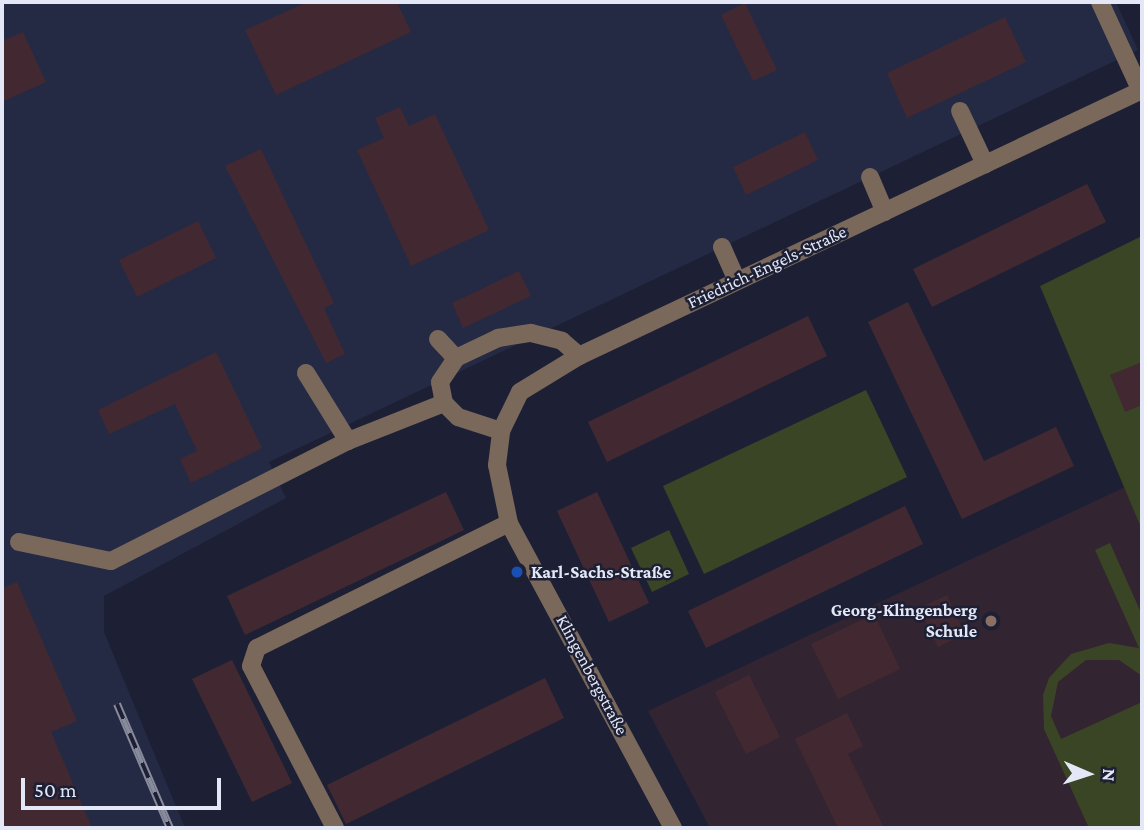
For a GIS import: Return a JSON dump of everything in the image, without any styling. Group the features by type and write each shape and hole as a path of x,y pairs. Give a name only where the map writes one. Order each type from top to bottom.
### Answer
{"street":[{"name":"Friedrich-Engels-Straße","path":"509,523 497,465 501,431 520,392 579,356 1142,91 1100,2"},
{"path":"960,111 985,164"},
{"path":"870,177 885,212"},
{"path":"722,247 737,281"},
{"path":"501,431 458,417 444,403 440,382 456,358 498,338 531,333 562,341 579,356"},
{"path":"438,339 456,358"},
{"path":"306,373 348,441"},
{"path":"19,542 111,561 348,441 444,403"},
{"path":"335,828 251,666 257,648 509,523"},
{"name":"Klingenbergstraße","path":"509,523 673,828"}],"shaded area":[{"path":"2,2 1116,2 1138,50 269,462 286,498 104,596 104,632 185,828 2,828"},
{"name":"Georg-Klingenberg Schule","path":"1125,487 1142,530 1142,828 710,828 648,711"}],"green space":[{"path":"1142,236 1142,530 1040,286"},
{"path":"866,390 907,477 704,574 663,486"},
{"path":"669,530 689,574 652,592 631,548"},
{"path":"1110,543 1142,615 1142,676 1119,660 1086,660 1058,682 1051,716 1061,739 1142,702 1142,828 1089,828 1044,729 1043,695 1049,678 1071,654 1109,643 1139,648 1095,550"}],"building":[{"path":"307,2 397,2 411,32 276,95 245,30"},
{"path":"745,3 777,70 753,81 721,15"},
{"path":"1005,17 1026,62 907,118 887,73"},
{"path":"23,32 46,82 2,102 2,41"},
{"path":"400,107 409,126 435,114 489,230 411,266 357,150 384,138 375,118"},
{"path":"805,132 818,160 746,195 733,167"},
{"path":"261,149 334,303 324,308 345,354 326,363 225,166"},
{"path":"1087,184 1106,222 932,307 913,269"},
{"path":"198,221 216,258 137,297 119,260"},
{"path":"519,271 531,296 463,328 452,303"},
{"path":"908,302 984,461 1056,427 1074,466 962,519 868,322"},
{"path":"808,316 827,356 607,462 588,422"},
{"path":"216,352 262,448 191,483 180,459 197,451 175,404 109,434 98,410"},
{"path":"1142,362 1142,405 1125,412 1110,375"},
{"path":"446,492 464,530 245,635 227,596"},
{"path":"597,492 649,603 609,622 557,511"},
{"path":"905,506 923,544 706,648 688,611"},
{"path":"17,582 77,721 51,732 92,828 2,828 2,588"},
{"path":"947,595 965,634 938,647 919,608"},
{"path":"874,614 900,669 838,699 811,644"},
{"path":"232,660 292,783 252,802 192,679"},
{"path":"749,675 780,737 746,754 715,692"},
{"path":"545,678 564,718 346,824 327,785"},
{"path":"847,713 863,746 848,754 884,828 838,828 795,739"}],"railway":[{"path":"117,704 170,828"}],"place":[{"name":"Karl-Sachs-Straße","path":"517,572"},
{"name":"Georg-Klingenberg Schule","path":"991,621"}]}
